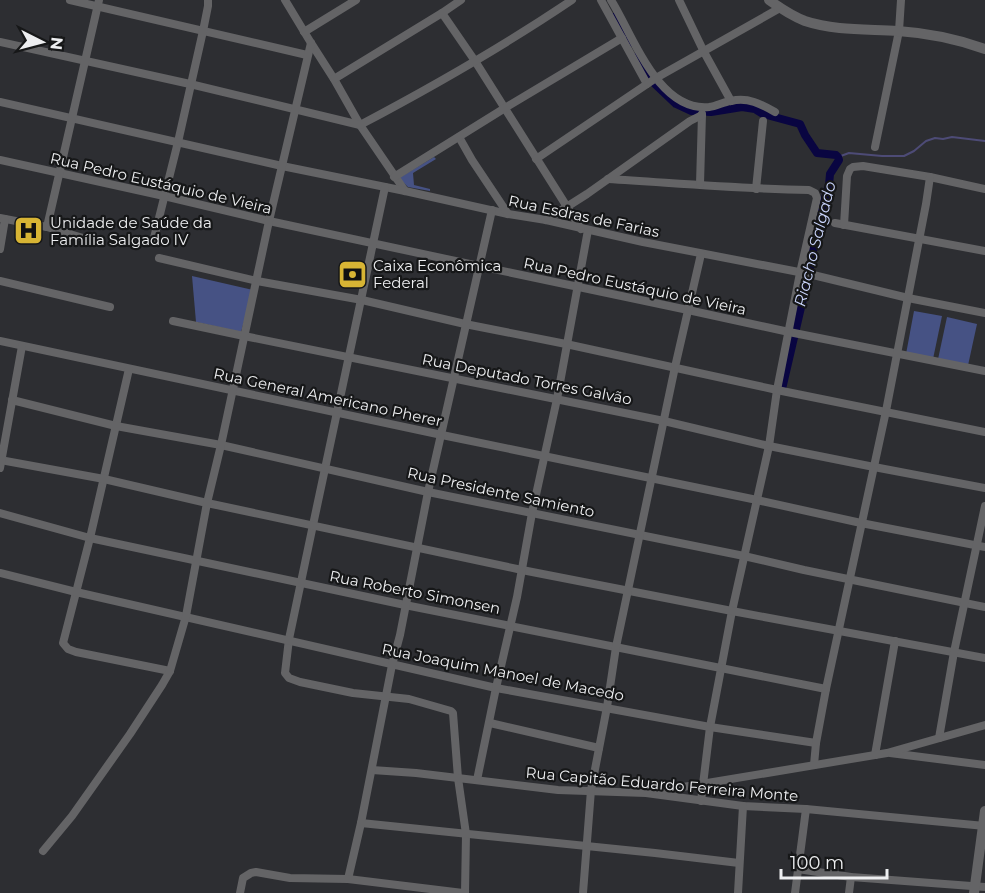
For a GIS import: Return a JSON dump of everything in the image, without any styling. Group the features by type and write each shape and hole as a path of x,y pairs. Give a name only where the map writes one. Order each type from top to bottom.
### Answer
{"street":[{"path":"70,0 99,3 203,31 308,55"},
{"path":"153,242 178,142 208,0"},
{"path":"285,0 360,125 405,191"},
{"path":"304,32 356,0"},
{"path":"334,79 461,0"},
{"path":"0,42 360,125 410,99 529,30 572,0"},
{"path":"601,0 622,38 652,81 682,102 698,107 710,107 731,100 744,100 759,102 775,112"},
{"path":"611,0 641,55 652,81"},
{"path":"679,0 704,52 731,100"},
{"path":"769,0 807,22 838,28 898,31 947,37 985,49"},
{"path":"875,147 898,31 901,0"},
{"path":"47,227 99,3"},
{"path":"536,159 652,81 780,8"},
{"path":"442,13 567,207 585,229 578,287 557,399 532,513 512,625 477,780"},
{"path":"394,177 622,38"},
{"path":"43,851 72,816 130,734 170,671 186,616 207,503 311,43"},
{"name":"Rua Esdras de Farias","path":"0,102 282,166 985,313"},
{"path":"546,220 702,114 700,184"},
{"path":"756,189 763,121"},
{"path":"459,137 508,214"},
{"name":"Rua Pedro Eustáquio de Vieira","path":"0,160 479,267 985,371"},
{"path":"985,189 875,167 853,167 847,176 839,224 985,251"},
{"path":"814,765 826,689 886,411 930,177"},
{"path":"608,179 756,189 809,190 815,193 817,198 793,333 777,390 769,446 732,611 710,726 701,801"},
{"path":"240,893 243,878 251,873 263,873 290,878 348,879 464,893 466,834 458,778 453,713 409,699 353,693 300,682 289,678 285,673 289,639 386,187"},
{"path":"348,879 428,492 492,210"},
{"path":"0,249 3,219 47,227 83,237"},
{"path":"584,893 591,790 616,647 701,254"},
{"path":"159,258 257,281 362,300 465,324 985,432"},
{"path":"0,281 110,307"},
{"name":"Rua Deputado Torres Galvão","path":"173,321 664,421 769,446 985,488"},
{"name":"Rua General Americano Pherer","path":"0,341 981,547"},
{"path":"22,346 0,463 104,480 522,570 985,658"},
{"path":"129,369 90,538 63,639 65,646 76,652 170,671"},
{"name":"Rua Presidente Samiento","path":"12,400 116,426 221,445 428,492 985,607"},
{"path":"939,738 954,652 981,547 985,507"},
{"name":"Rua Roberto Simonsen","path":"0,513 90,538 405,605 826,689"},
{"name":"Rua Joaquim Manoel de Macedo","path":"0,573 496,688 816,743"},
{"path":"875,755 896,641"},
{"path":"490,723 599,748"},
{"path":"646,793 887,753 985,725"},
{"path":"887,753 985,765"},
{"name":"Rua Capitão Eduardo Ferreira Monte","path":"372,770 558,790 646,793 742,806 984,826"},
{"path":"738,893 742,806"},
{"path":"795,893 806,810"},
{"path":"798,869 850,877 978,889 985,811"},
{"path":"361,824 739,863"},
{"path":"849,893 850,877"}],"shaded area":[{"path":"434,157 436,159 413,173 414,185 430,189 430,191 408,187 399,178"},
{"path":"192,276 253,290 241,332 196,322"},
{"path":"914,311 942,316 933,359 906,354"},
{"path":"947,317 977,324 967,370 937,364"}],"waterway":[{"name":"Riacho Salgado","path":"614,17 630,43"},
{"name":"Riacho Salgado","path":"637,56 655,84 676,104 691,111 711,112 742,107 755,109 763,114 800,124 817,153 838,157 839,160 830,174 829,185 816,226 812,260 782,389"},
{"path":"838,157 849,153 904,156 926,141 935,138 952,137 985,141"}],"place":[{"name":"Unidade de Saúde da Família Salgado IV","path":"29,231"},
{"name":"Caixa Econômica Federal","path":"352,274"}]}
